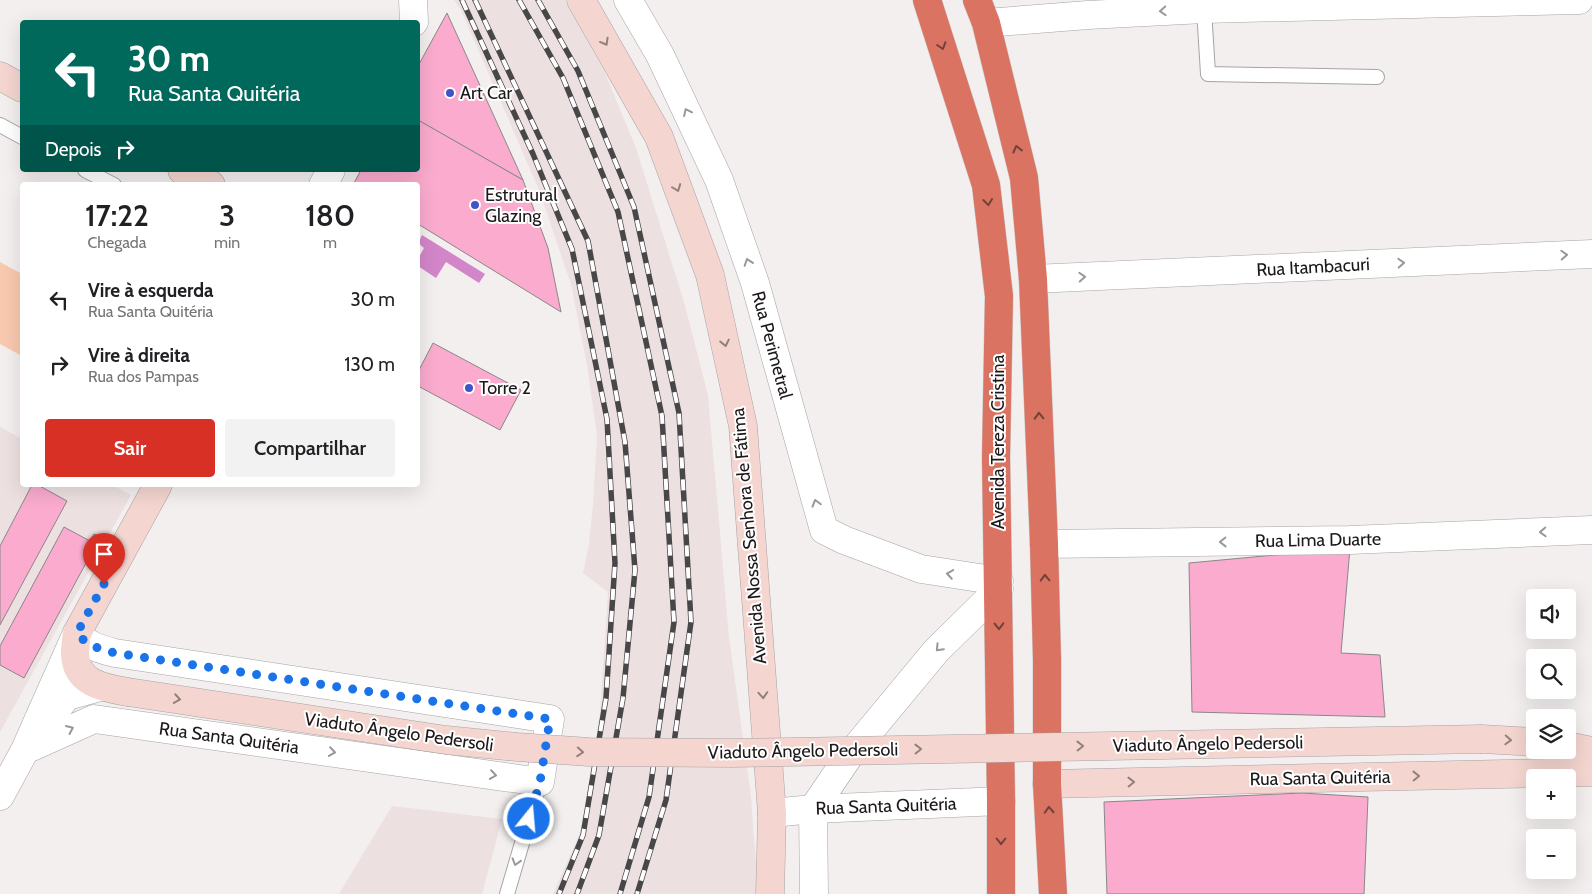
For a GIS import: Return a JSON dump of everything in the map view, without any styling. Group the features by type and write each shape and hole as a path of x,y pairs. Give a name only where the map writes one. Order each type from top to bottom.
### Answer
{"highway":[{"name":"Avenida Tereza Cristina","path":"927,0 986,185 999,296 996,457 1002,801 1001,894"},
{"path":"981,11 1024,178 1033,279 1044,544 1047,659 1047,784 1053,894"}],"street":[{"path":"413,0 414,20"},
{"name":"Avenida Nossa Senhora de Fátima","path":"581,0 658,137 710,275 743,426 772,812 770,894"},
{"name":"Rua Perimetral","path":"628,0 660,54 719,180 755,283 824,530 844,540 921,569 999,585"},
{"path":"981,11 1088,15 1204,9 1579,0"},
{"path":"0,76 20,87"},
{"path":"186,172 205,182"},
{"name":"Rua Itambacuri","path":"1033,279 1592,254"},
{"path":"0,796 25,750 77,633 157,487"},
{"name":"Rua Lima Duarte","path":"1044,544 1350,540 1592,530"},
{"path":"814,894 813,809 848,756 936,651 999,585"},
{"path":"77,633 75,654 80,671 90,681 100,687"},
{"path":"77,633 83,641 97,648 115,653 550,719 540,782"},
{"path":"25,750 67,696 100,687"},
{"name":"Viaduto Ângelo Pedersoli","path":"100,687 446,740 589,752 732,753 1482,739 1526,741"},
{"name":"Rua Santa Quitéria","path":"25,750 94,719 540,782"},
{"path":"1576,748 1592,751"},
{"name":"Rua Santa Quitéria","path":"1047,784 1592,772"},
{"name":"Rua Santa Quitéria","path":"772,812 1002,801"}],"lane":[{"path":"1204,9 1208,74 1378,77"},
{"path":"0,125 20,136"},
{"path":"89,172 108,182"},
{"path":"507,894 540,782"}],"shaded area":[{"path":"454,0 565,0 605,73 636,148 684,302 708,395 729,637 751,796 758,894 553,894 579,835 589,794 600,712 608,592 583,573 589,544 597,436 587,365 571,284 539,190 461,10"},
{"path":"422,235 485,274 479,283 446,262 436,278 420,267 420,255 424,248 420,245"},
{"path":"0,262 20,273 20,355 0,344"},
{"path":"0,427 20,438 20,487 116,487 131,495 0,732"},
{"path":"392,806 502,819 482,894 339,894"}],"building":[{"name":"Art Car","path":"447,13 523,180 420,121 420,62"},
{"name":"Estrutural Glazing","path":"420,121 523,180 548,248 561,312 420,225 420,182 355,182 360,172 420,172"},
{"name":"Torre 2","path":"433,343 521,390 500,430 420,387 420,368"},
{"path":"31,487 42,487 67,501 0,625 0,546"},
{"path":"64,527 90,541 94,534 100,537 24,678 0,665 0,646"},
{"path":"1350,548 1341,653 1380,655 1385,717 1192,712 1189,563"},
{"path":"1302,793 1368,797 1364,894 1107,894 1104,802"}],"railway":[{"path":"462,0 533,154 572,249 607,419 615,563 606,698 583,835 559,894"},
{"path":"475,0 588,241 625,442 635,570 623,698 599,835 577,894"},
{"path":"519,0 563,78 618,212 662,416 674,622 649,797 620,894"},
{"path":"538,0 578,71 634,207 679,413 691,622 666,800 637,894"}],"place":[{"name":"Art Car","path":"450,93"},
{"name":"Estrutural Glazing","path":"475,205"},
{"name":"Torre 2","path":"469,388"}],"route":[{"path":"104,584 77,633 83,641 97,648 115,653 550,719 540,782 529,819"}]}
